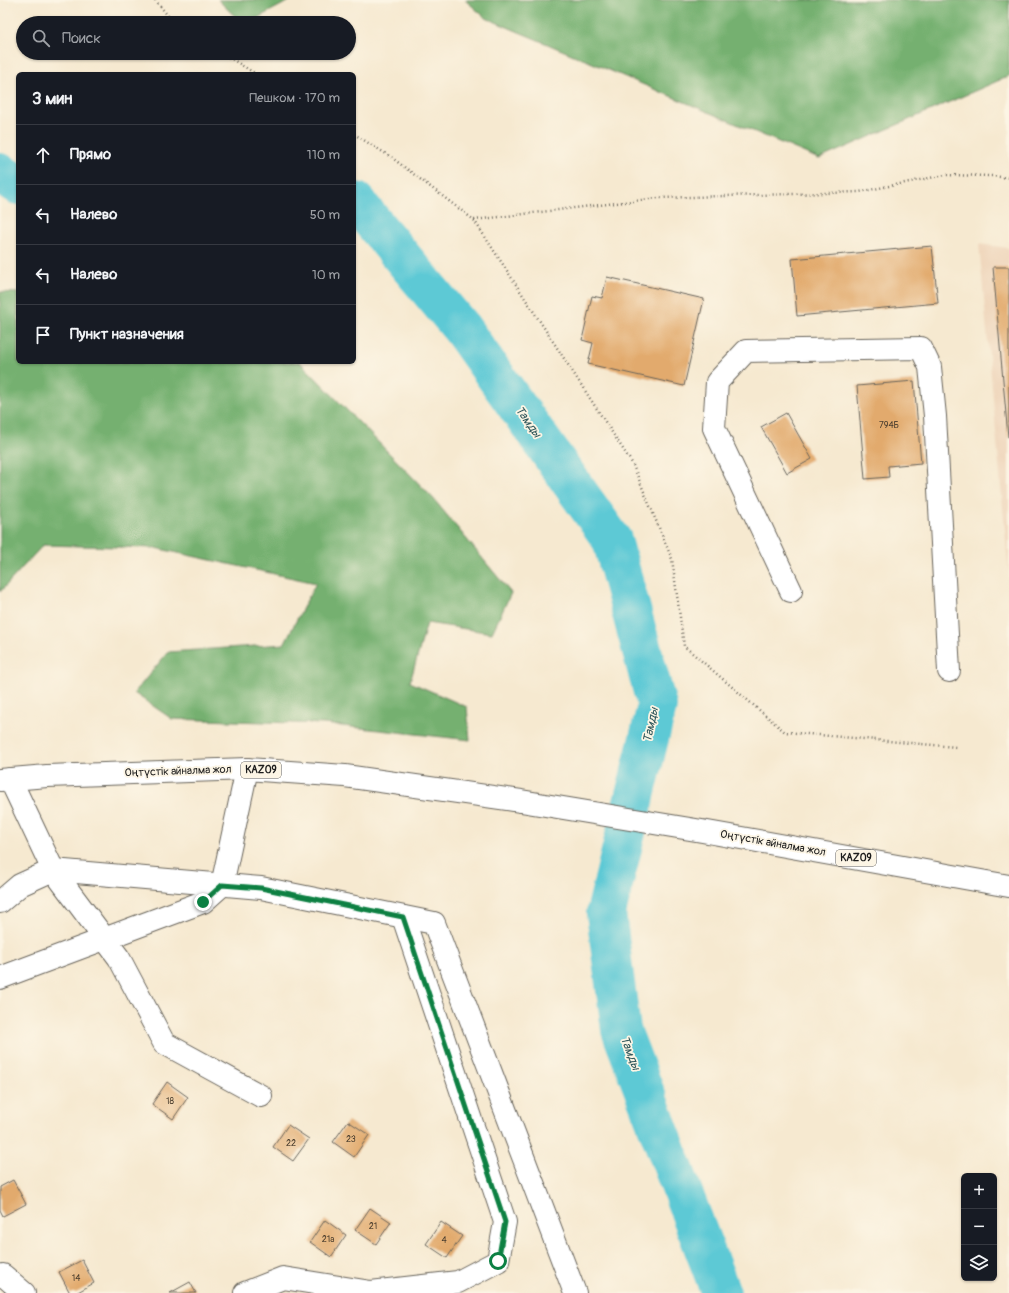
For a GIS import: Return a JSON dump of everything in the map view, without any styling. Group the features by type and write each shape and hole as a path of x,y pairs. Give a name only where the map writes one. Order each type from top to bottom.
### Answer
{"main road":[{"path":"791,592 714,428 717,382 746,351 920,348 930,366 931,374 949,671"},
{"path":"0,978 106,940 203,902 222,885 247,769"},
{"name":"Оңтүстік айналма жол","path":"5,780 47,776 247,769 345,776 521,801 702,831 1009,886"},
{"path":"5,780 53,870 120,958 164,1043 261,1096"},
{"path":"0,902 20,885 53,870 261,888 434,923 575,1293"},
{"path":"245,1293 283,1278 371,1292 458,1282 498,1261 505,1222 403,917"},
{"path":"0,1276 3,1275 24,1293"}],"path":[{"path":"154,0 168,16"},
{"path":"233,60 253,72"},
{"path":"356,135 391,157 474,220 632,463 672,560 684,646 785,732 956,747"},
{"path":"474,220 658,198 859,192 944,174 1009,178"}],"shaded area":[{"path":"979,244 1009,248 1009,574"}],"green space":[{"path":"218,0 291,0 261,16 235,16"},
{"path":"465,0 1009,0 1009,76 819,159 486,18"},
{"path":"0,292 16,293 16,364 302,364 432,497 511,593 492,633 427,623 410,682 467,707 470,740 324,724 172,719 134,693 168,652 284,644 316,583 155,548 43,545 0,592"}],"building":[{"path":"932,246 938,303 797,316 792,259"},
{"path":"993,267 1009,267 1009,437 1008,437"},
{"path":"607,277 704,299 684,386 588,364 593,343 582,340 592,296 602,298"},
{"path":"914,381 921,463 888,466 889,477 865,479 857,386"},
{"path":"786,413 812,459 787,473 761,427"},
{"path":"167,1082 188,1097 173,1119 152,1104"},
{"path":"348,1121 369,1135 354,1157 333,1142"},
{"path":"288,1125 309,1139 293,1161 273,1147"},
{"path":"13,1180 26,1204 3,1216 0,1210 0,1187"},
{"path":"370,1208 391,1222 376,1244 355,1230"},
{"path":"325,1220 346,1235 331,1257 310,1242"},
{"path":"441,1222 462,1236 447,1258 426,1244"},
{"path":"82,1260 94,1283 76,1293 70,1293 59,1272"},
{"path":"190,1282 196,1293 170,1293"}],"waterway":[{"name":"Тамды","path":"0,173 16,184"},
{"name":"Тамды","path":"356,202 462,329 612,540 657,706 606,913 621,1030 721,1293"}],"route":[{"path":"203,902 222,885 261,888 403,917 505,1222 498,1261"}]}
